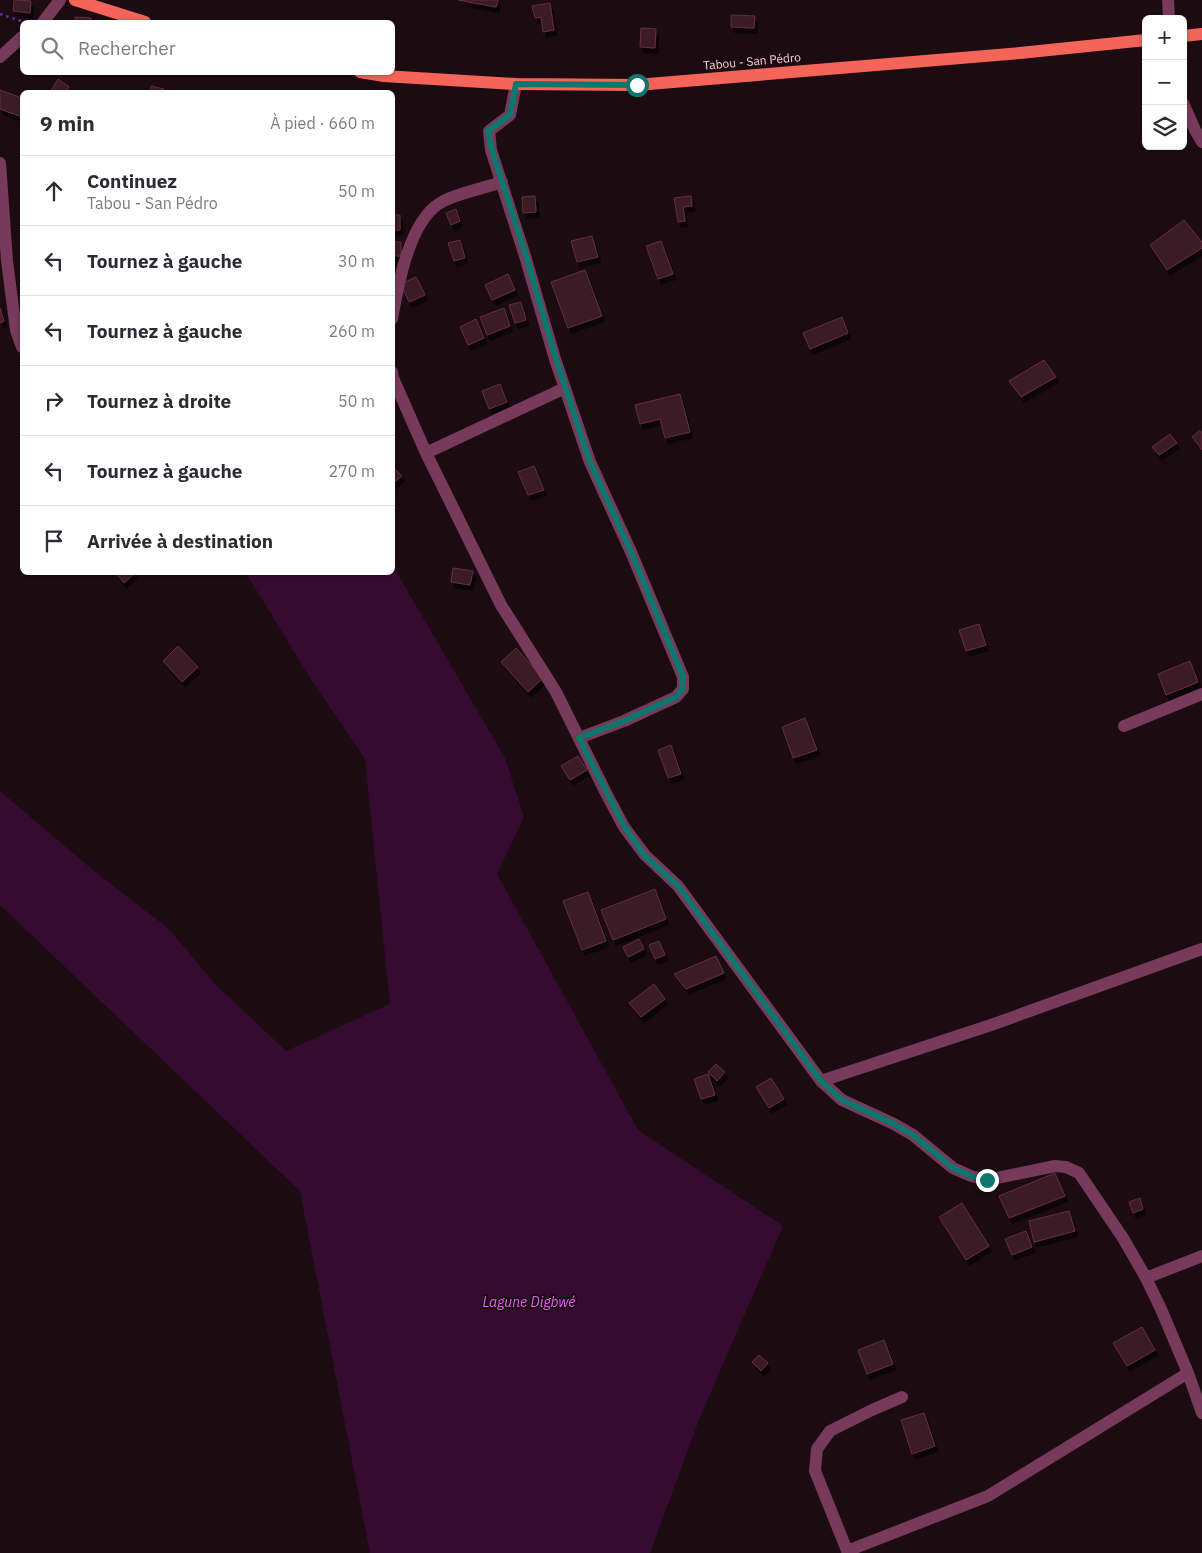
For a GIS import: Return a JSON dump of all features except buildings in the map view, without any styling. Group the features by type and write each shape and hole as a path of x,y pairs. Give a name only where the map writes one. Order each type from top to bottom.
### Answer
{"main road":[{"path":"75,0 139,20"},
{"path":"1187,36 1202,34"},
{"name":"Tabou - San Pédro","path":"378,75 516,84 637,85 1020,53 1142,40"}],"street":[{"path":"45,20 60,0"},
{"path":"1168,0 1169,15"},
{"path":"0,57 20,40"},
{"path":"516,84 510,115 488,131 492,150 565,388 590,462 631,552 683,677 683,688 676,697 624,721 579,738"},
{"path":"1183,105 1202,142"},
{"path":"0,163 8,261 16,330 20,341"},
{"path":"395,302 411,241 424,218 440,203 502,182"},
{"path":"395,383 426,454 501,605 556,692 624,826 645,856 678,886 821,1081 842,1100 913,1135 953,1168 971,1176 987,1180 1055,1166 1066,1167 1079,1173 1123,1238 1146,1278 1188,1373 1202,1413"},
{"path":"426,454 565,388"},
{"path":"1124,726 1202,694"},
{"path":"821,1081 991,1025 1202,949"},
{"path":"1146,1278 1202,1256"},
{"path":"902,1397 830,1432 817,1449 816,1471 847,1552 988,1496 1188,1373"}],"path":[{"path":"0,14 20,21"}],"water":[{"name":"Lagune Digbwé","path":"395,569 505,758 524,817 497,874 638,1130 783,1226 700,1417 650,1553 370,1553 300,1191 0,905 0,791 94,871 169,929 214,983 286,1051 390,1004 365,759 309,676 247,575 395,575"}],"route":[{"path":"637,85 516,84 510,115 488,131 492,150 556,359 590,462 631,552 683,677 683,688 676,697 624,721 579,738 624,826 645,856 678,886 821,1081 842,1100 913,1135 953,1168 971,1176 987,1180"}]}
